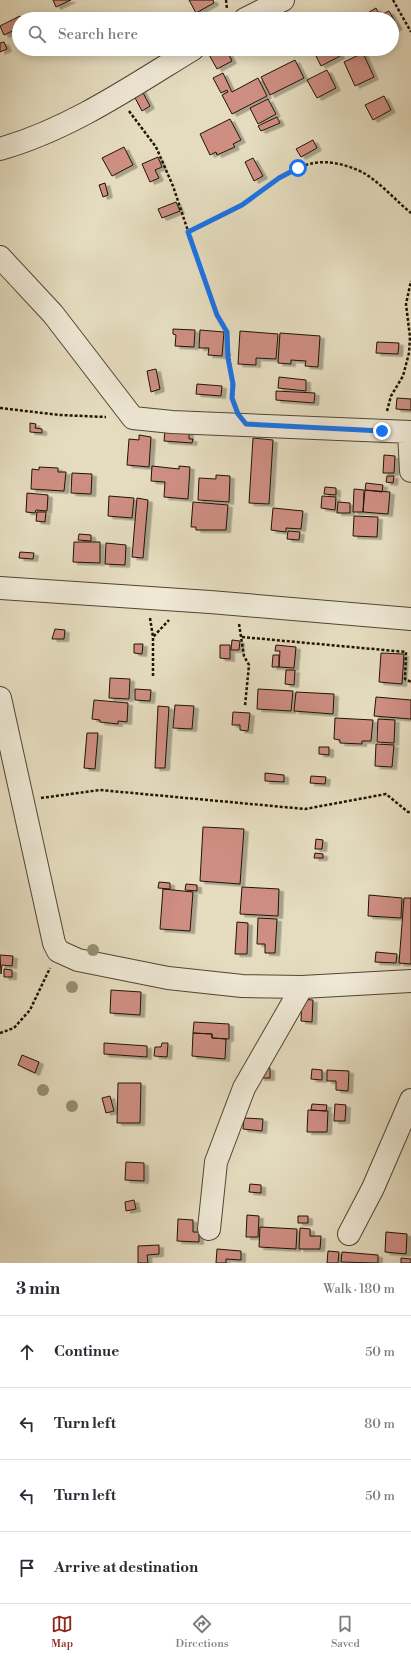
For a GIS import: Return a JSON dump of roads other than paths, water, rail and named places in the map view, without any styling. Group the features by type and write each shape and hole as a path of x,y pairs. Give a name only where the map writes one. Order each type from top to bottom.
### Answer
{"street":[{"path":"259,12 283,0"},
{"path":"0,149 59,127 118,96 182,56"},
{"path":"0,257 53,314 133,418 172,422 410,432 411,471"},
{"path":"0,588 210,602 411,619"},
{"path":"0,698 54,944 58,951 78,960 168,978 242,986 302,987 411,981"},
{"path":"209,1229 216,1162 244,1088 302,987"},
{"path":"349,1234 373,1188 411,1100"}]}
